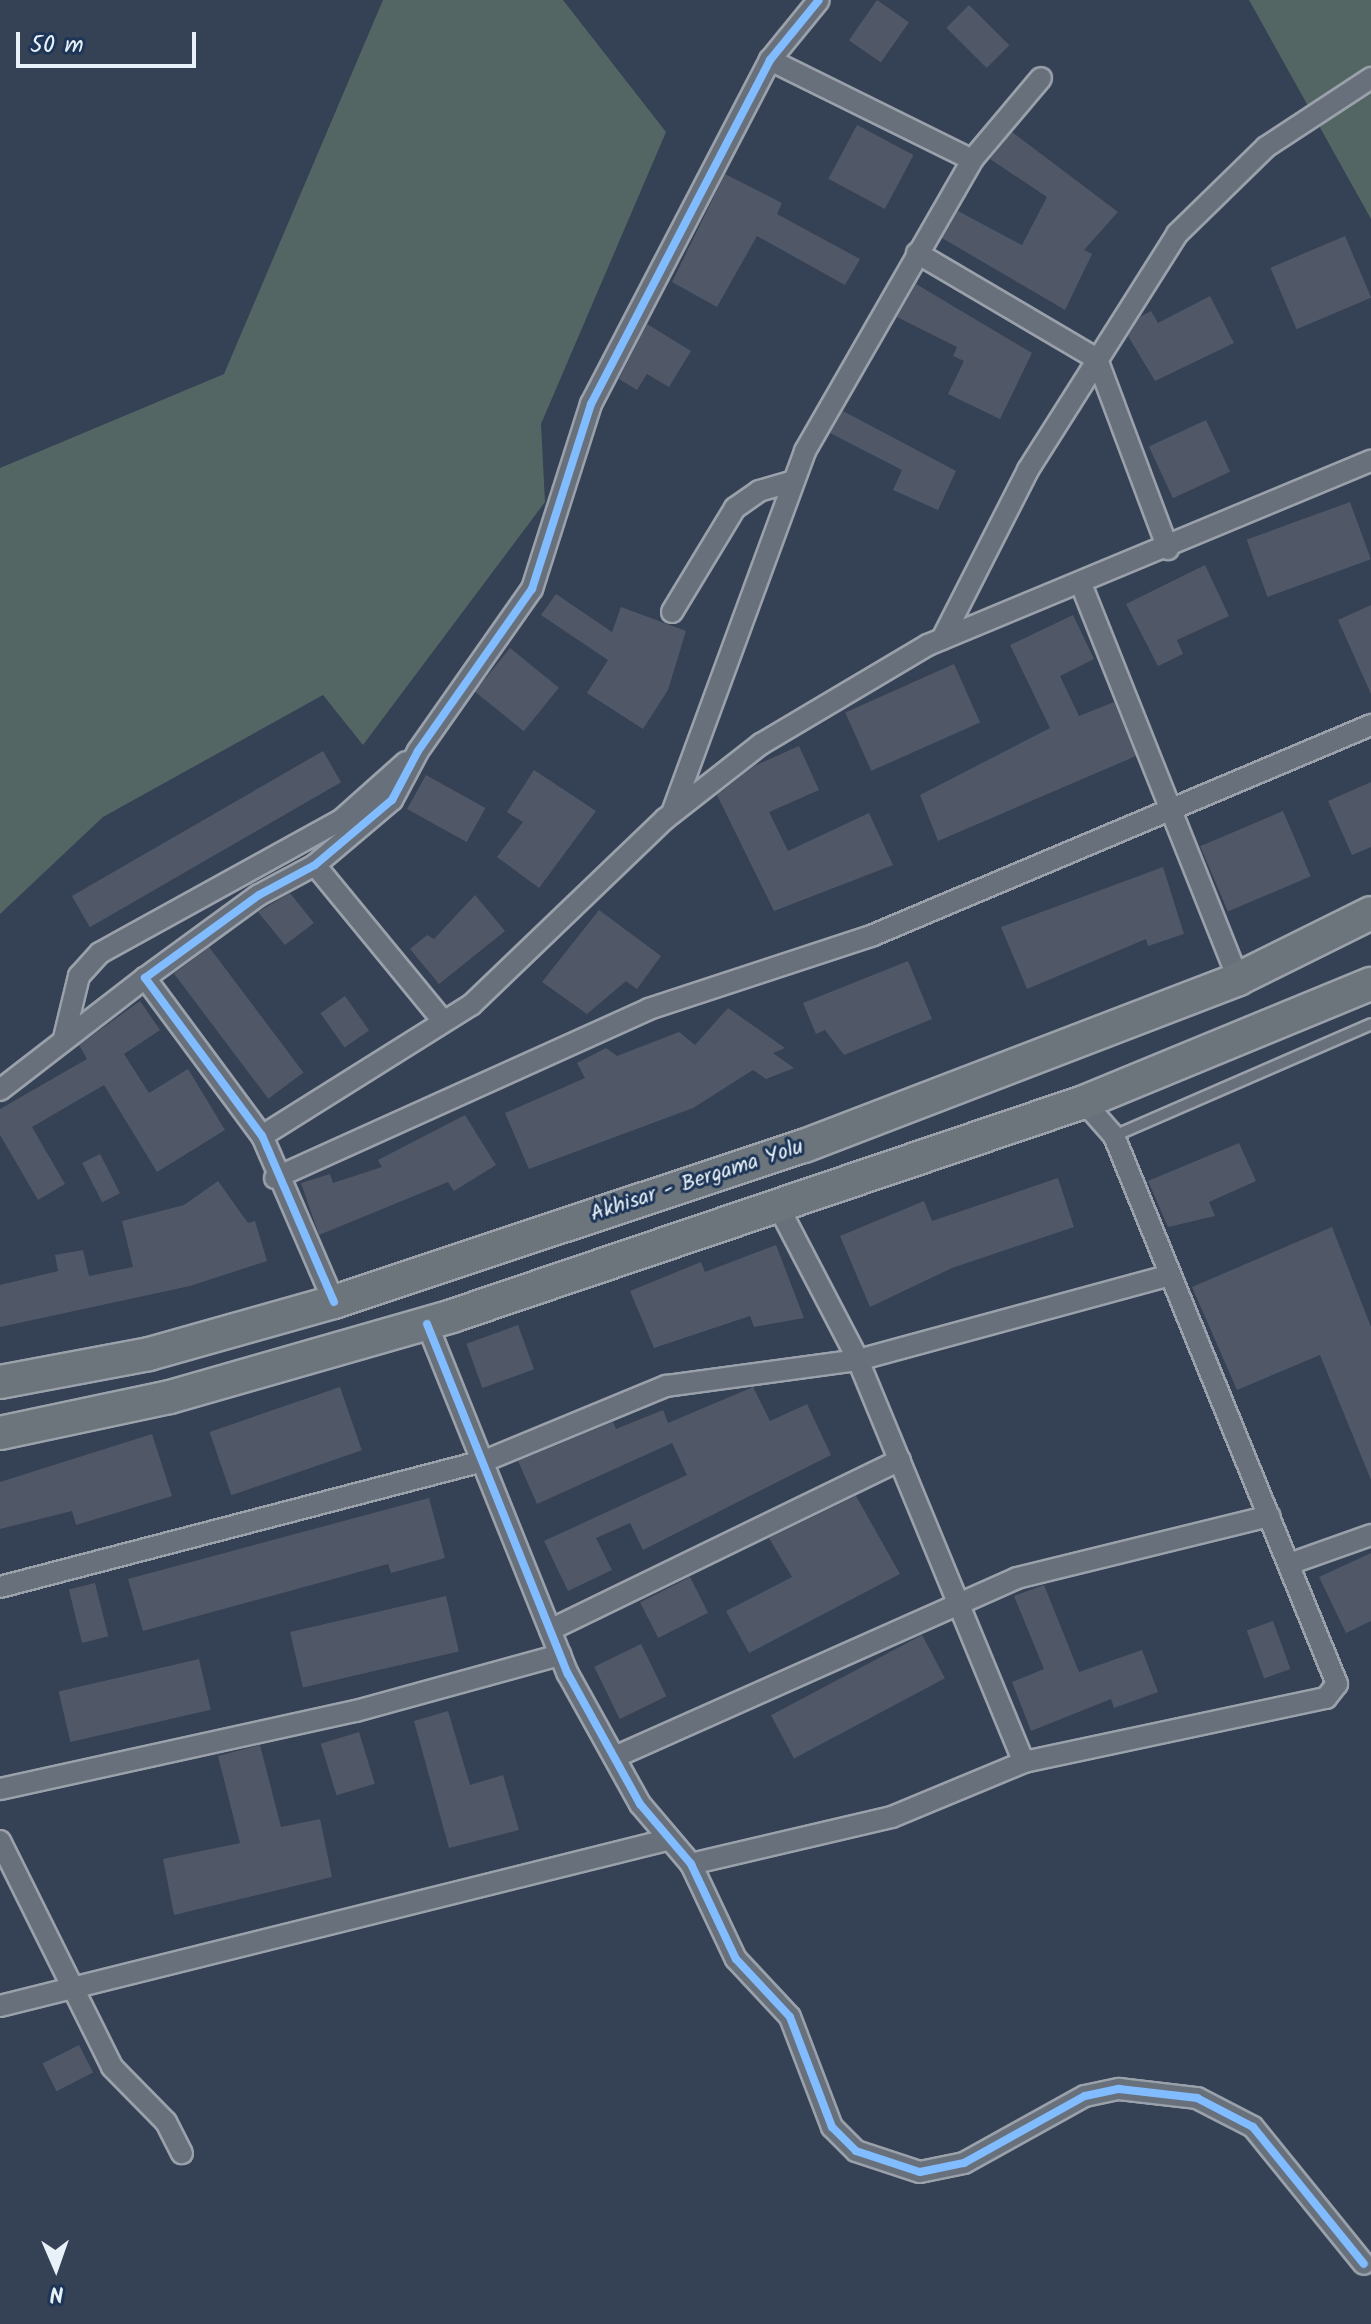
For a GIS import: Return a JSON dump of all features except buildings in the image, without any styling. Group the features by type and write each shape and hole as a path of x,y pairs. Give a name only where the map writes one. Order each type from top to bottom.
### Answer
{"main road":[{"name":"Akhisar - Bergama Yolu","path":"0,1382 149,1354 334,1302 804,1146 1238,979 1371,913"},
{"path":"0,1433 170,1397 427,1324 1084,1102 1371,984"}],"street":[{"path":"0,1090 64,1038 259,895 315,865 392,800 418,751 532,589 591,404 770,60 819,0"},
{"path":"770,60 972,160"},
{"path":"672,814 793,481 917,253 972,160 1041,78"},
{"path":"942,639 1028,470 1177,234 1266,147 1371,78"},
{"path":"917,253 1097,359 1168,549"},
{"path":"262,1136 471,1005 672,814 761,744 942,639 1168,549 1371,461"},
{"path":"672,612 735,508 759,491 793,481"},
{"path":"1081,584 1238,979"},
{"path":"275,1178 649,1009 871,936 1371,725"},
{"path":"64,1038 79,976 100,953 341,820 418,751"},
{"path":"315,865 443,1021"},
{"path":"145,978 262,1136 275,1178 334,1302"},
{"path":"691,1864 892,1817 1024,1762 1326,1698 1337,1684 1114,1136 1084,1102"},
{"path":"778,1206 858,1360 1024,1762"},
{"path":"0,1587 487,1460 666,1386 858,1360 1170,1275"},
{"path":"427,1324 487,1460 560,1655 615,1757 667,1840 691,1864 719,1931 790,2017 832,2127 856,2151 920,2172 964,2163 1085,2096 1119,2089 1197,2098 1253,2127 1364,2264"},
{"path":"550,1630 900,1460"},
{"path":"615,1757 1017,1578 1269,1516"},
{"path":"1289,1564 1371,1535"},
{"path":"0,1789 356,1711 560,1655"},
{"path":"0,2006 667,1840"},
{"path":"0,1841 69,1991 112,2067 166,2122 182,2153"}],"lane":[{"path":"1114,1136 1371,1024"}],"shaded area":[{"path":"383,0 563,0 666,132 541,424 545,502 363,745 323,695 103,817 0,914 0,468 224,374"},
{"path":"1249,0 1371,0 1371,219"}],"cycle path":[{"path":"334,1302 262,1136 145,978 259,895 315,865 392,800 418,751 532,589 591,404 770,60 819,0"},
{"path":"427,1324 568,1674 640,1804 691,1864 736,1959 790,2017 832,2127 856,2151 920,2172 964,2163 1085,2096 1119,2089 1197,2098 1253,2127 1364,2264"}]}
